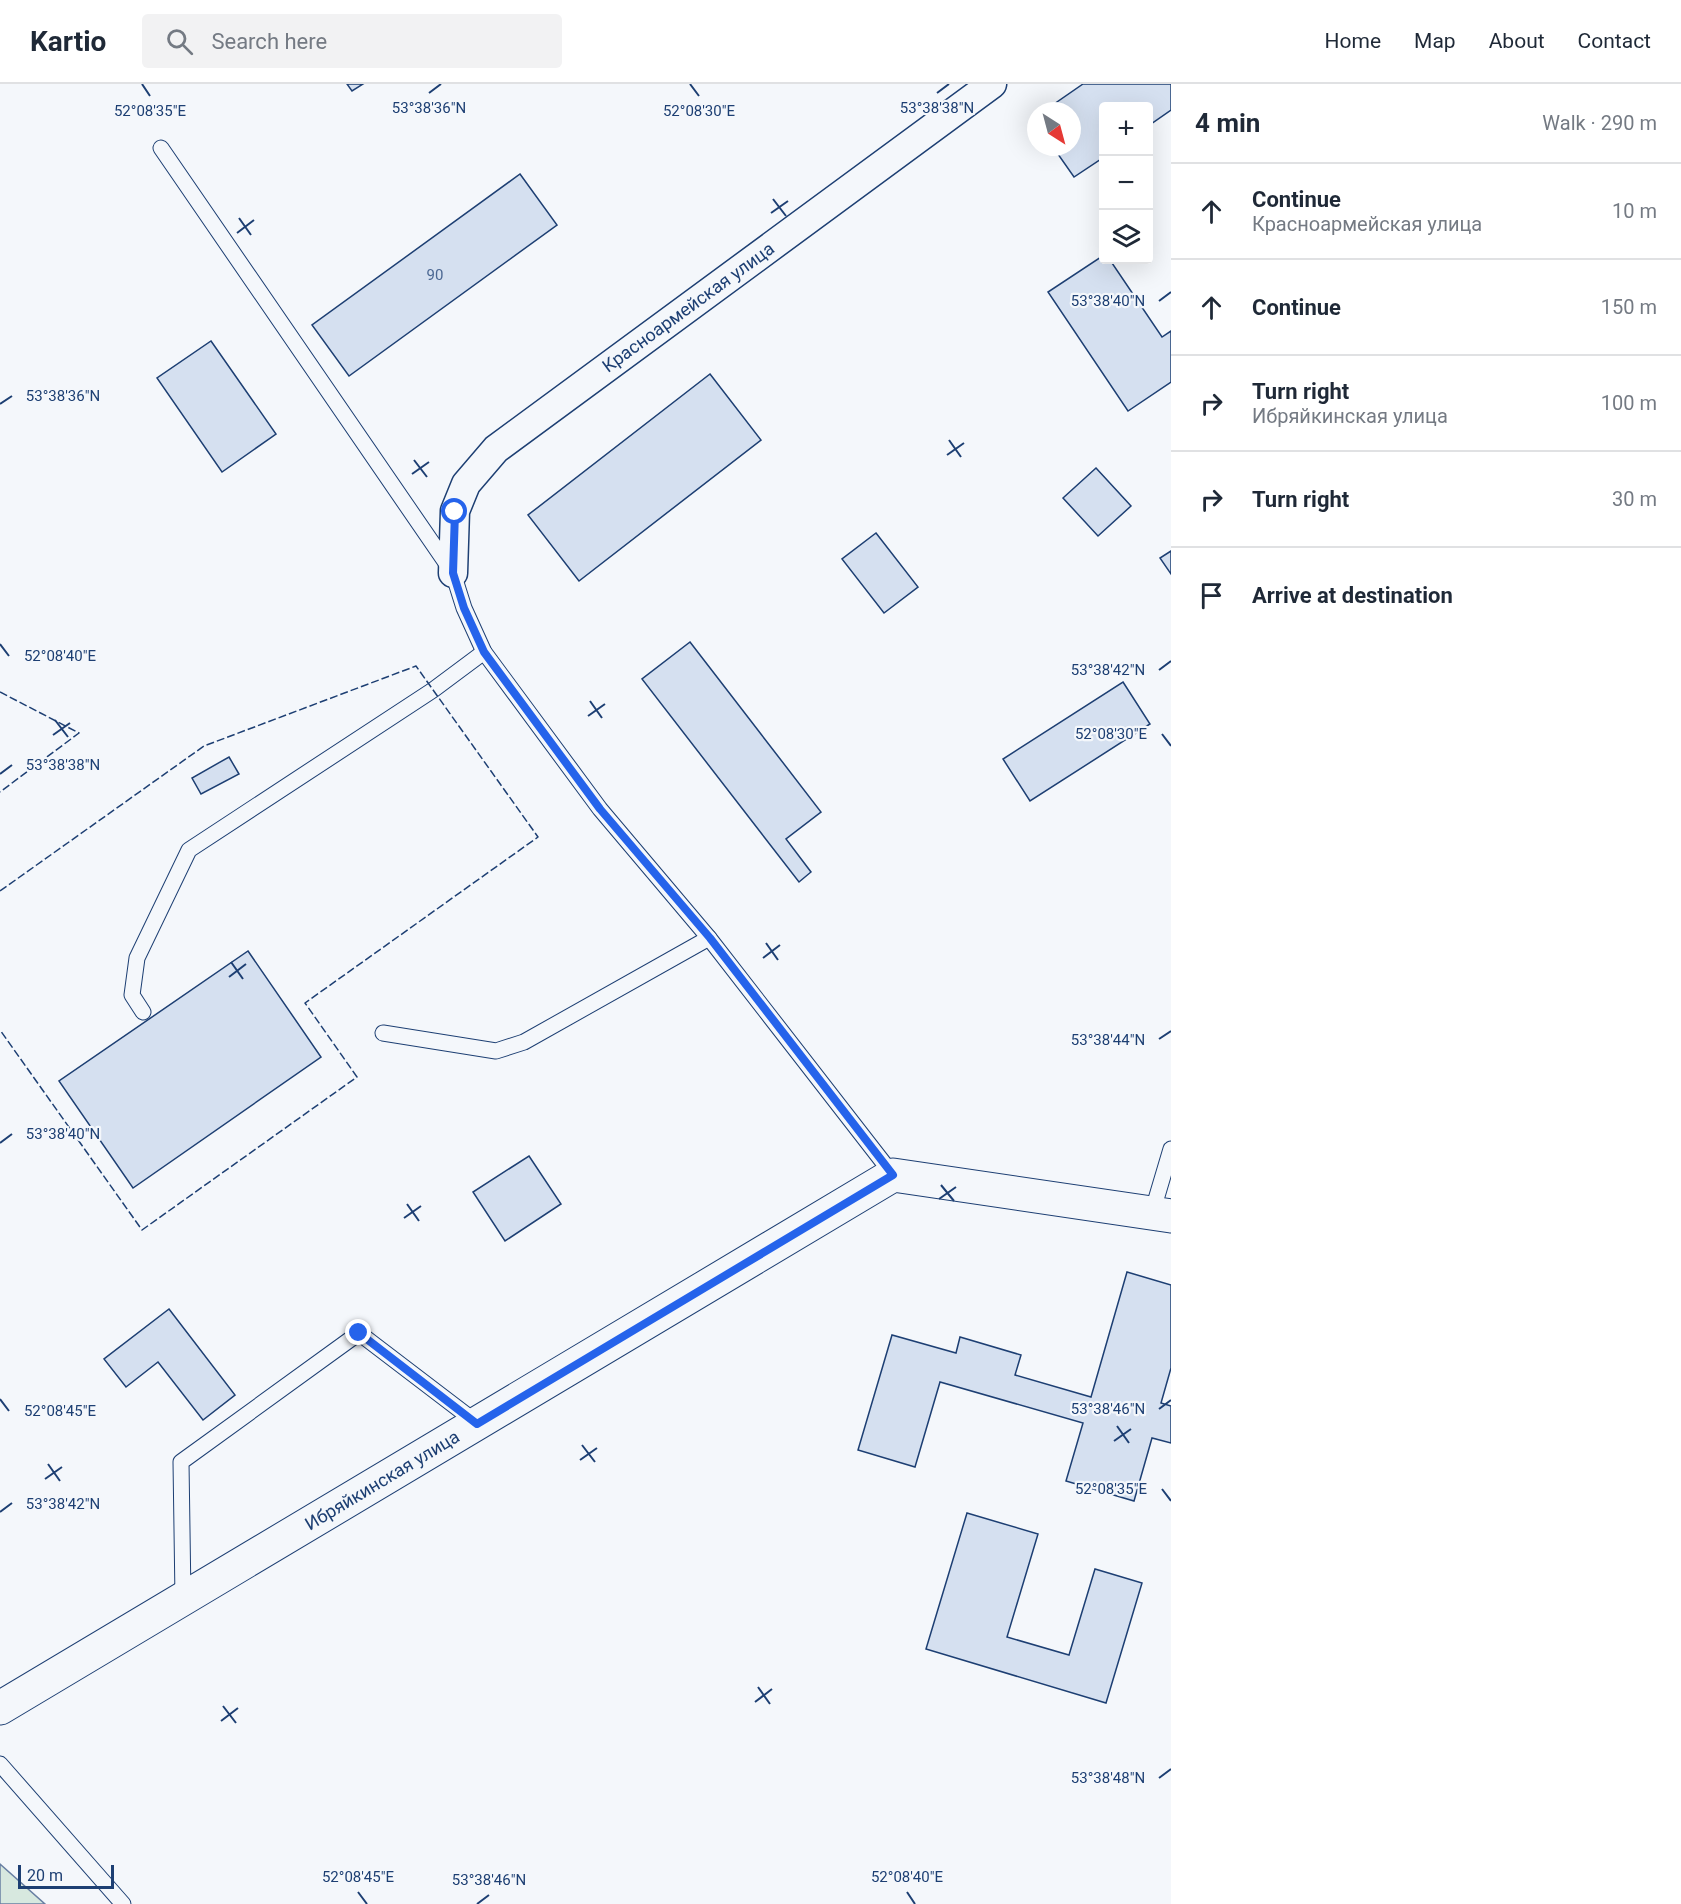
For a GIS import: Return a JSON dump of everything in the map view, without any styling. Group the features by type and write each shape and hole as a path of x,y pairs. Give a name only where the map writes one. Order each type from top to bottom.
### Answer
{"street":[{"name":"Красноармейская улица","path":"453,573 455,512 466,484 496,449 992,84"},
{"path":"893,1175 1162,1214"},
{"name":"Ибряйкинская улица","path":"0,1708 893,1175"}],"lane":[{"path":"161,148 453,573 464,608 484,652 600,809 710,938 893,1175"},
{"path":"143,1012 132,995 137,958 189,850 433,690 484,652"},
{"path":"382,1033 496,1051 524,1042 710,938"},
{"path":"1162,1214 1171,1149"},
{"path":"183,1598 181,1462 359,1333 477,1424"},
{"path":"0,1764 123,1904"}],"shaded area":[{"path":"0,1864 45,1904 0,1904"}],"building":[{"path":"347,84 363,84 352,91"},
{"path":"1083,84 1171,84 1171,110 1153,123 1153,102 1099,102 1099,160 1074,177 1059,156 1081,156 1081,102 1057,102"},
{"path":"520,174 557,225 349,376 312,325"},
{"path":"1099,258 1099,264 1113,264 1162,337 1171,331 1171,382 1128,411 1048,292"},
{"path":"211,341 276,434 222,472 157,378"},
{"path":"710,374 761,440 579,581 528,515"},
{"path":"1096,468 1131,506 1098,536 1063,498"},
{"path":"876,533 918,587 884,613 842,559"},
{"path":"1171,551 1171,574 1160,558"},
{"path":"690,642 821,812 786,839 811,872 799,882 642,679"},
{"path":"1123,682 1150,724 1030,801 1003,759"},
{"path":"229,757 239,774 201,794 192,778"},
{"path":"248,951 321,1057 133,1188 59,1081"},
{"path":"529,1156 561,1204 505,1241 473,1192"},
{"path":"1127,1272 1171,1285 1171,1368 1161,1403 1171,1406 1171,1443 1152,1438 1134,1501 1066,1481 1083,1423 940,1382 915,1467 858,1450 892,1335 956,1353 960,1337 1021,1355 1015,1375 1091,1397"},
{"path":"169,1309 235,1395 203,1420 158,1362 126,1387 104,1359"},
{"path":"967,1513 1038,1534 1007,1637 1069,1655 1095,1569 1142,1583 1106,1703 926,1649"}],"fence":[{"path":"0,891 204,746 416,666 538,837 305,1003 357,1077 142,1230 0,1030"},
{"path":"0,692 79,733 0,792"}],"route":[{"path":"359,1333 477,1424 893,1175 710,938 600,809 484,652 464,608 453,573 455,512"}]}
